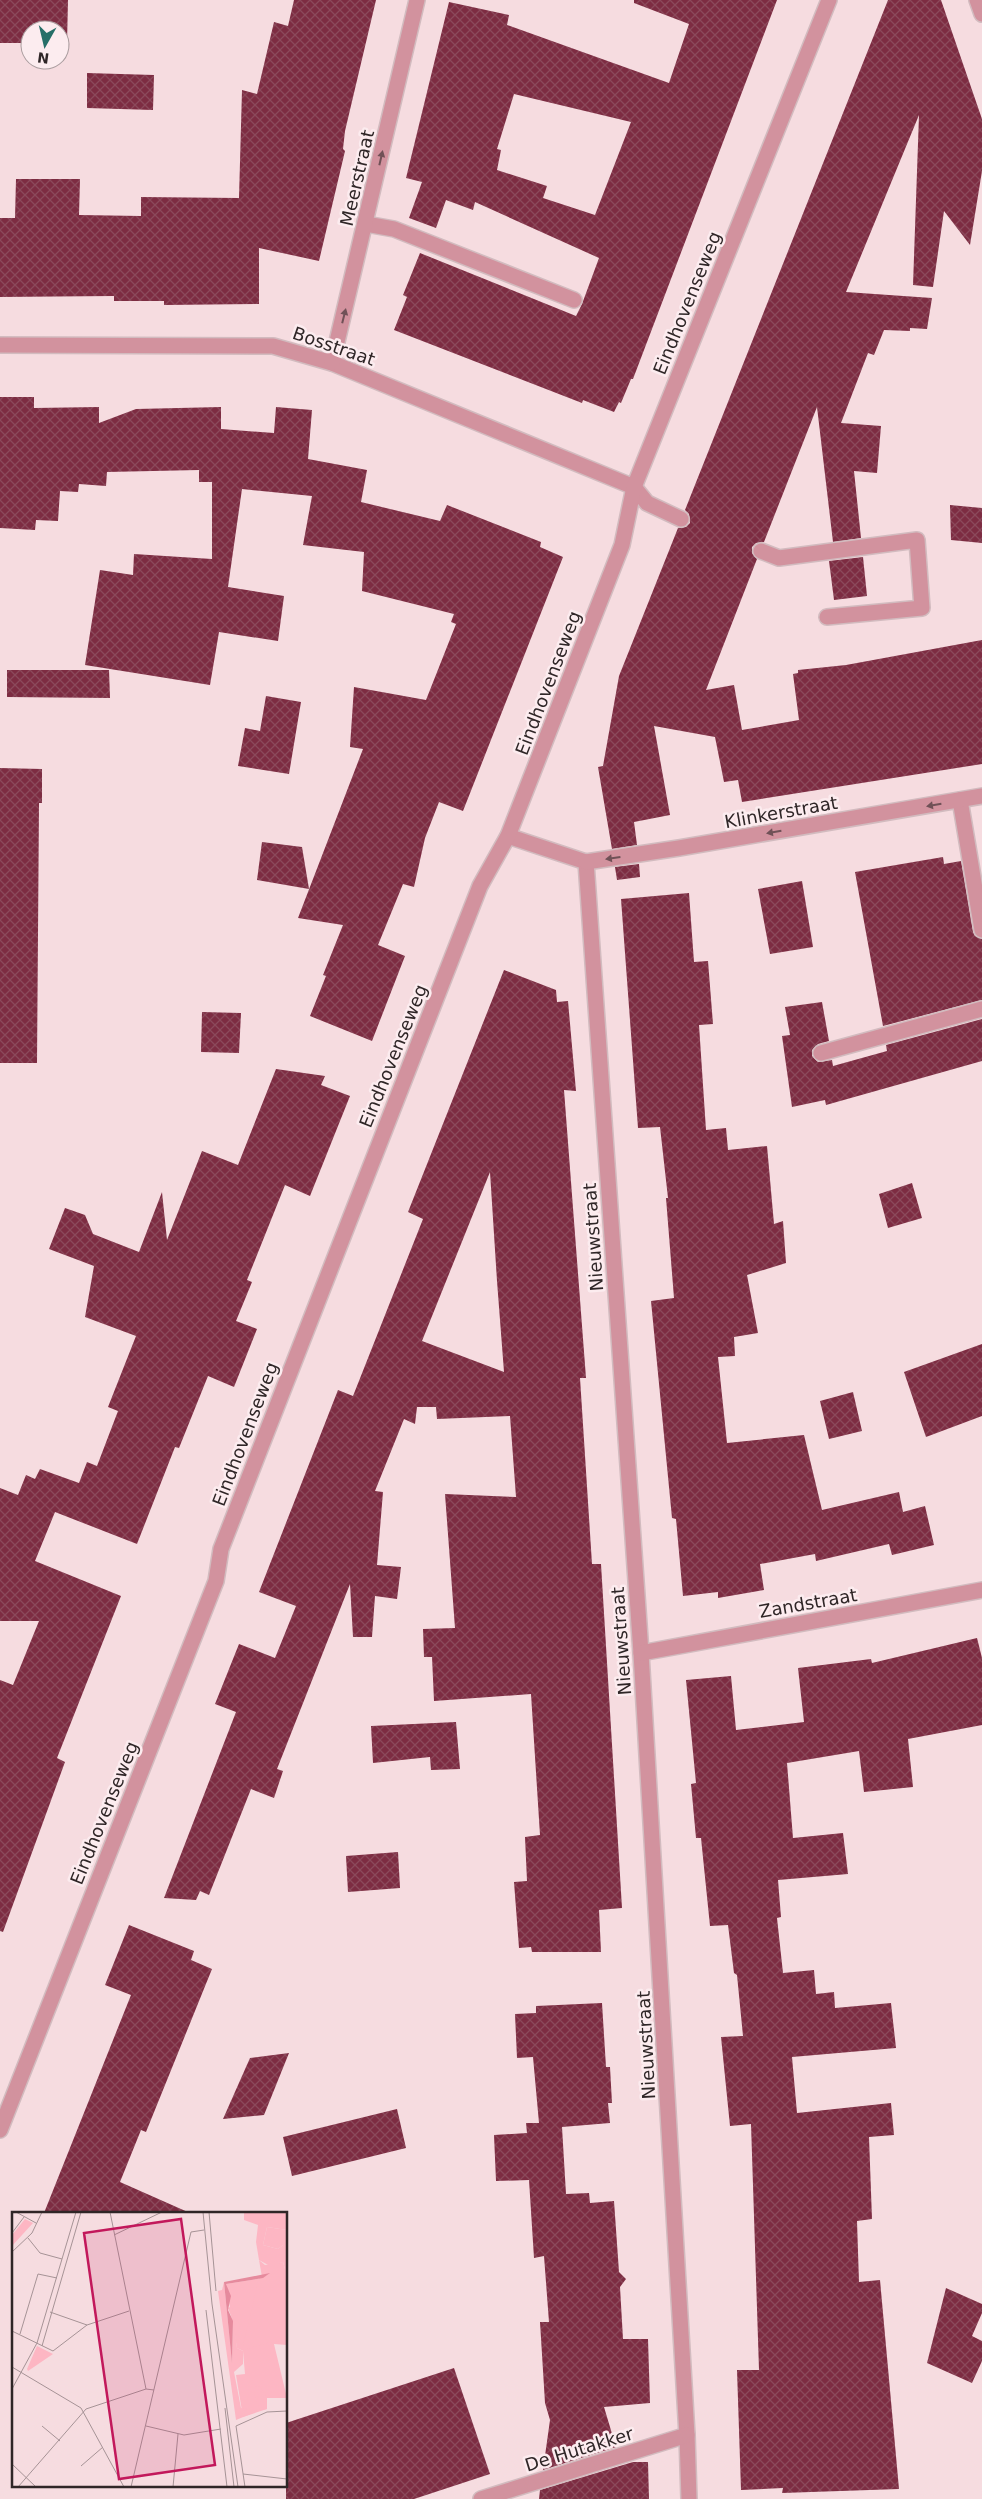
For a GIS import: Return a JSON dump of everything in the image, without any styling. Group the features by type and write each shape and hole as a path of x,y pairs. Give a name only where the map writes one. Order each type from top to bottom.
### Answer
{"street":[{"name":"Meerstraat","path":"332,363 417,0"},
{"name":"Eindhovenseweg","path":"0,2130 216,1581 221,1549 314,1307 480,886 508,836 622,545 634,487 829,0"},
{"path":"977,0 982,14"},
{"path":"366,224 394,229 574,300"},
{"name":"Bosstraat","path":"0,345 273,346 332,363 634,487"},
{"path":"634,487 647,503 682,519"},
{"path":"761,551 779,558 917,540 922,608 827,617"},
{"name":"Klinkerstraat","path":"586,862 982,796"},
{"path":"960,800 982,930"},
{"path":"508,836 586,862"},
{"name":"Nieuwstraat","path":"586,862 641,1653 687,2435 688,2499"},
{"path":"821,1053 982,1009"},
{"name":"Zandstraat","path":"641,1653 982,1590"},
{"name":"De Hutakker","path":"481,2499 687,2435"}],"building":[{"path":"0,0 68,0 68,20 20,20 20,43 0,43"},
{"path":"294,0 376,0 345,131 343,149 345,151 319,261 259,248 259,304 164,305 164,301 114,301 114,296 0,297 0,218 15,218 16,179 80,179 79,215 141,216 141,197 239,198 242,90 257,94 274,22 288,26"},
{"path":"634,0 777,0 633,379 631,379 621,403 619,402 614,412 583,400 582,403 394,330 407,297 403,295 420,253 576,316 599,258 475,202 473,210 446,200 436,228 409,218 422,182 406,178 449,2 509,15 507,25 669,83 689,24 634,3","holes":["514,94 631,122 595,215 543,198 547,186 497,170 501,150 497,149"]},
{"path":"888,0 941,0 982,119 982,171 970,245 944,211 933,287 913,285 919,115 846,292 932,298 927,329 910,328 910,331 884,330 874,355 868,353 841,423 881,426 877,473 854,471 861,538 833,542 817,407 764,542 756,543 752,547 752,553 757,559 706,690 734,685 742,730 799,720 793,674 798,673 798,670 846,665 982,640 982,764 742,802 738,780 724,782 715,737 654,726 670,815 634,822 637,845 612,849 598,767 603,766 619,676 678,528 686,527 690,523 689,514 685,510"},
{"path":"87,73 154,75 153,110 87,108"},
{"path":"0,397 34,397 34,408 99,407 99,423 136,409 221,407 221,429 274,433 276,407 312,410 308,459 367,470 361,502 440,521 447,505 541,542 540,547 563,557 463,811 439,802 425,838 414,887 403,884 378,945 405,956 372,1041 310,1016 326,976 323,975 343,925 298,918 363,749 350,747 354,687 426,700 456,624 451,622 454,614 362,591 364,552 303,545 312,496 242,489 228,587 284,596 278,641 219,632 210,685 85,665 100,570 133,575 134,554 212,559 212,482 199,482 199,470 107,472 106,486 79,484 78,492 60,491 58,521 36,520 35,530 0,528"},
{"path":"950,505 982,508 982,543 951,540"},
{"path":"863,557 867,596 834,600 829,561"},
{"path":"7,670 109,670 110,698 7,697"},
{"path":"266,696 301,702 289,774 238,766 245,728 260,731"},
{"path":"0,768 42,769 42,803 39,803 37,1063 0,1063"},
{"path":"262,842 302,847 309,889 257,880"},
{"path":"943,857 944,864 961,861 973,932 975,936 982,939 982,1000 883,1026 855,872"},
{"path":"639,864 640,877 617,880 615,867"},
{"path":"802,881 813,947 770,954 758,889"},
{"path":"689,893 694,962 708,961 713,1024 699,1025 706,1130 726,1128 728,1150 767,1146 774,1224 783,1221 786,1263 747,1275 758,1333 734,1337 735,1356 718,1357 727,1443 804,1435 822,1510 899,1492 903,1512 925,1506 934,1545 892,1555 889,1544 816,1561 815,1554 760,1564 764,1590 718,1598 718,1592 683,1596 676,1519 672,1518 651,1301 674,1298 666,1198 668,1198 660,1127 638,1128 621,899"},
{"path":"504,970 556,990 557,1002 568,1001 576,1091 564,1090 586,1378 580,1378 592,1564 601,1564 622,1908 599,1910 601,1952 532,1952 531,1947 519,1948 514,1882 527,1881 525,1837 540,1835 531,1694 434,1701 432,1657 424,1657 423,1629 455,1628 445,1494 516,1497 510,1416 437,1419 436,1407 417,1407 415,1424 404,1419 375,1491 383,1492 377,1565 401,1567 397,1599 375,1596 372,1637 353,1637 350,1584 277,1769 283,1771 274,1798 251,1789 209,1895 200,1891 196,1900 164,1898 236,1712 215,1704 239,1644 275,1658 296,1606 259,1592 338,1390 353,1396 423,1219 408,1212","holes":["490,1172 504,1372 422,1341"]},
{"path":"822,1002 829,1041 818,1044 812,1050 812,1056 818,1062 832,1060 833,1066 887,1051 886,1045 982,1019 982,1061 826,1105 825,1100 792,1107 782,1036 790,1035 785,1007"},
{"path":"202,1012 241,1013 239,1053 201,1052"},
{"path":"276,1069 325,1076 321,1085 350,1096 310,1196 285,1185 247,1280 252,1282 236,1321 257,1329 234,1387 208,1376 179,1448 175,1447 137,1544 55,1512 35,1561 121,1596 57,1758 65,1762 3,1932 0,1931 0,1680 13,1685 39,1621 0,1621 0,1488 18,1495 26,1475 35,1479 40,1469 79,1483 87,1462 97,1466 118,1411 108,1407 136,1336 85,1317 94,1266 49,1249 65,1208 85,1215 93,1234 139,1252 162,1192 167,1240 202,1151 238,1165"},
{"path":"912,1183 922,1218 888,1228 879,1194"},
{"path":"982,1344 982,1416 926,1437 904,1372"},
{"path":"853,1392 862,1431 829,1439 820,1401"},
{"path":"977,1638 982,1658 982,1725 908,1739 913,1787 864,1792 859,1751 787,1763 793,1838 843,1833 848,1874 778,1880 781,1917 777,1918 783,1973 814,1970 816,1994 834,1992 835,2008 891,2003 896,2048 792,2057 797,2113 891,2103 894,2135 869,2137 872,2219 857,2221 859,2282 880,2280 899,2489 782,2493 783,2488 741,2490 737,2370 759,2370 751,2124 730,2126 721,2037 743,2036 737,1975 734,1973 728,1925 710,1926 701,1838 696,1838 691,1784 696,1783 686,1680 731,1676 736,1730 804,1722 798,1668 871,1659 872,1663"},
{"path":"456,1722 460,1769 431,1770 430,1757 373,1763 371,1726"},
{"path":"398,1852 400,1888 348,1892 346,1856"},
{"path":"129,1925 194,1951 191,1960 212,1969 146,2132 141,2130 120,2182 188,2212 44,2212 131,1995 105,1985"},
{"path":"602,2003 606,2067 610,2067 612,2103 608,2103 610,2123 562,2127 566,2194 589,2193 590,2203 614,2201 619,2272 626,2279 620,2287 623,2339 648,2339 650,2403 604,2407 616,2447 543,2470 550,2420 545,2403 540,2322 549,2322 544,2256 534,2258 529,2180 496,2181 494,2135 527,2133 526,2123 539,2123 533,2057 517,2058 515,2014 536,2013 536,2006"},
{"path":"289,2053 264,2115 223,2119 250,2058"},
{"path":"397,2109 406,2148 292,2176 283,2137"},
{"path":"946,2288 982,2304 982,2313 972,2336 982,2341 982,2361 972,2383 927,2363"},
{"path":"454,2368 490,2474 414,2499 286,2499 286,2486 288,2486 288,2422"},
{"path":"633,2462 648,2462 649,2499 539,2499 540,2490"}]}
